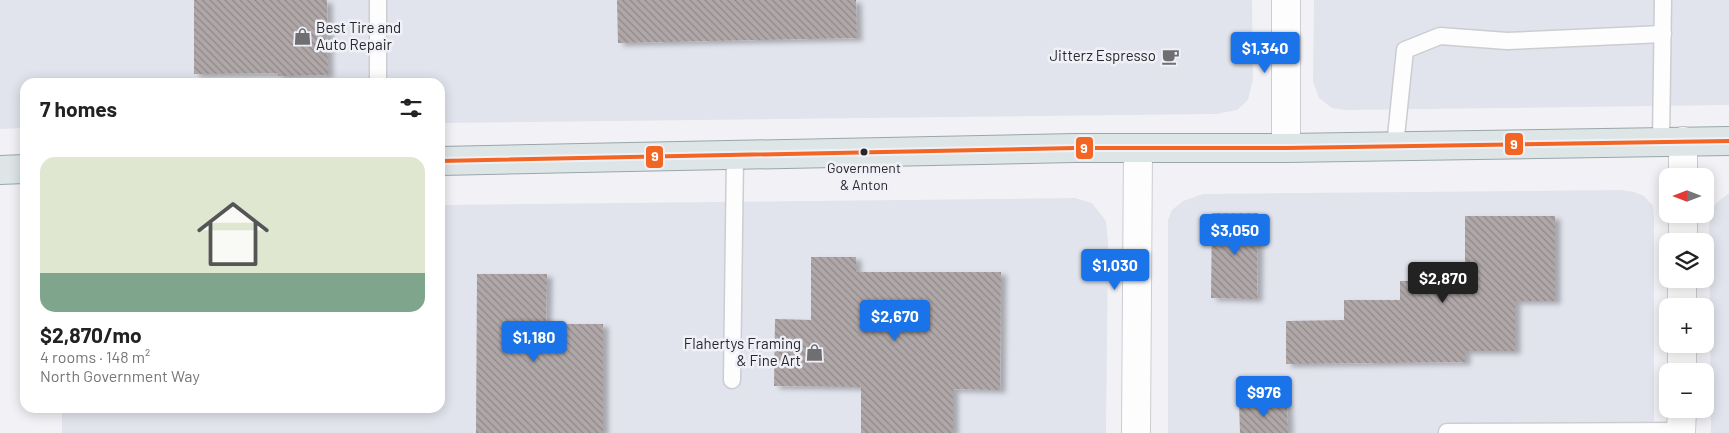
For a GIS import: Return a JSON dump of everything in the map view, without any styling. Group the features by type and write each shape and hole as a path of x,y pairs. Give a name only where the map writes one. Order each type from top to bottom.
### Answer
{"main road":[{"path":"445,162 1075,148 1286,148 1729,141"},
{"path":"0,170 20,169"}],"street":[{"path":"1286,0 1286,148"},
{"path":"1672,141 1680,168"},
{"path":"1136,433 1138,148"}],"lane":[{"path":"378,0 378,78"},
{"path":"1663,0 1663,34 1672,141"},
{"path":"1395,146 1406,50 1440,36 1508,41 1663,34"},
{"path":"732,380 735,156"},
{"path":"1447,432 1682,424"}],"shaded area":[{"path":"0,0 1252,0 1253,79 1248,100 1237,110 1216,114 445,123 445,78 20,78 20,128 0,129"},
{"path":"1314,0 1729,0 1729,105 1345,110 1332,108 1319,98 1313,82"},
{"path":"1621,190 1644,196 1653,206 1654,433 1168,433 1168,220 1172,210 1183,201 1203,194"},
{"path":"1729,193 1729,433 1711,433 1711,418 1714,418 1714,363 1710,363 1710,353 1714,353 1714,298 1710,298 1710,288 1714,288 1714,233 1709,233 1709,225 1710,223 1714,223 1715,204"},
{"path":"1075,198 1092,203 1106,221 1108,243 1106,433 62,433 62,413 445,413 445,205"}],"building":[{"path":"194,0 327,0 328,75 278,76 278,73 194,74"},
{"path":"617,0 856,0 857,38 618,43"},
{"path":"1212,213 1258,213 1257,299 1211,298"},
{"path":"1465,216 1555,216 1555,301 1515,301 1515,351 1465,351 1465,362 1286,364 1286,321 1344,320 1344,300 1400,300 1400,281 1465,281"},
{"path":"811,257 856,257 856,272 1001,272 1000,390 953,389 953,433 861,433 861,387 774,386 775,319 811,320"},
{"path":"477,274 547,274 546,324 603,324 603,433 476,433"},
{"path":"1287,402 1288,433 1240,433 1239,403"}],"transit line":[{"name":"9","path":"445,161 1075,148 1286,148 1729,141"}],"place":[{"name":"Best Tire and Auto Repair","path":"302,37"},
{"name":"Jitterz Espresso","path":"1170,56"},
{"name":"Government & Anton","path":"864,152"},
{"name":"Flahertys Framing & Fine Art","path":"815,353"}]}
